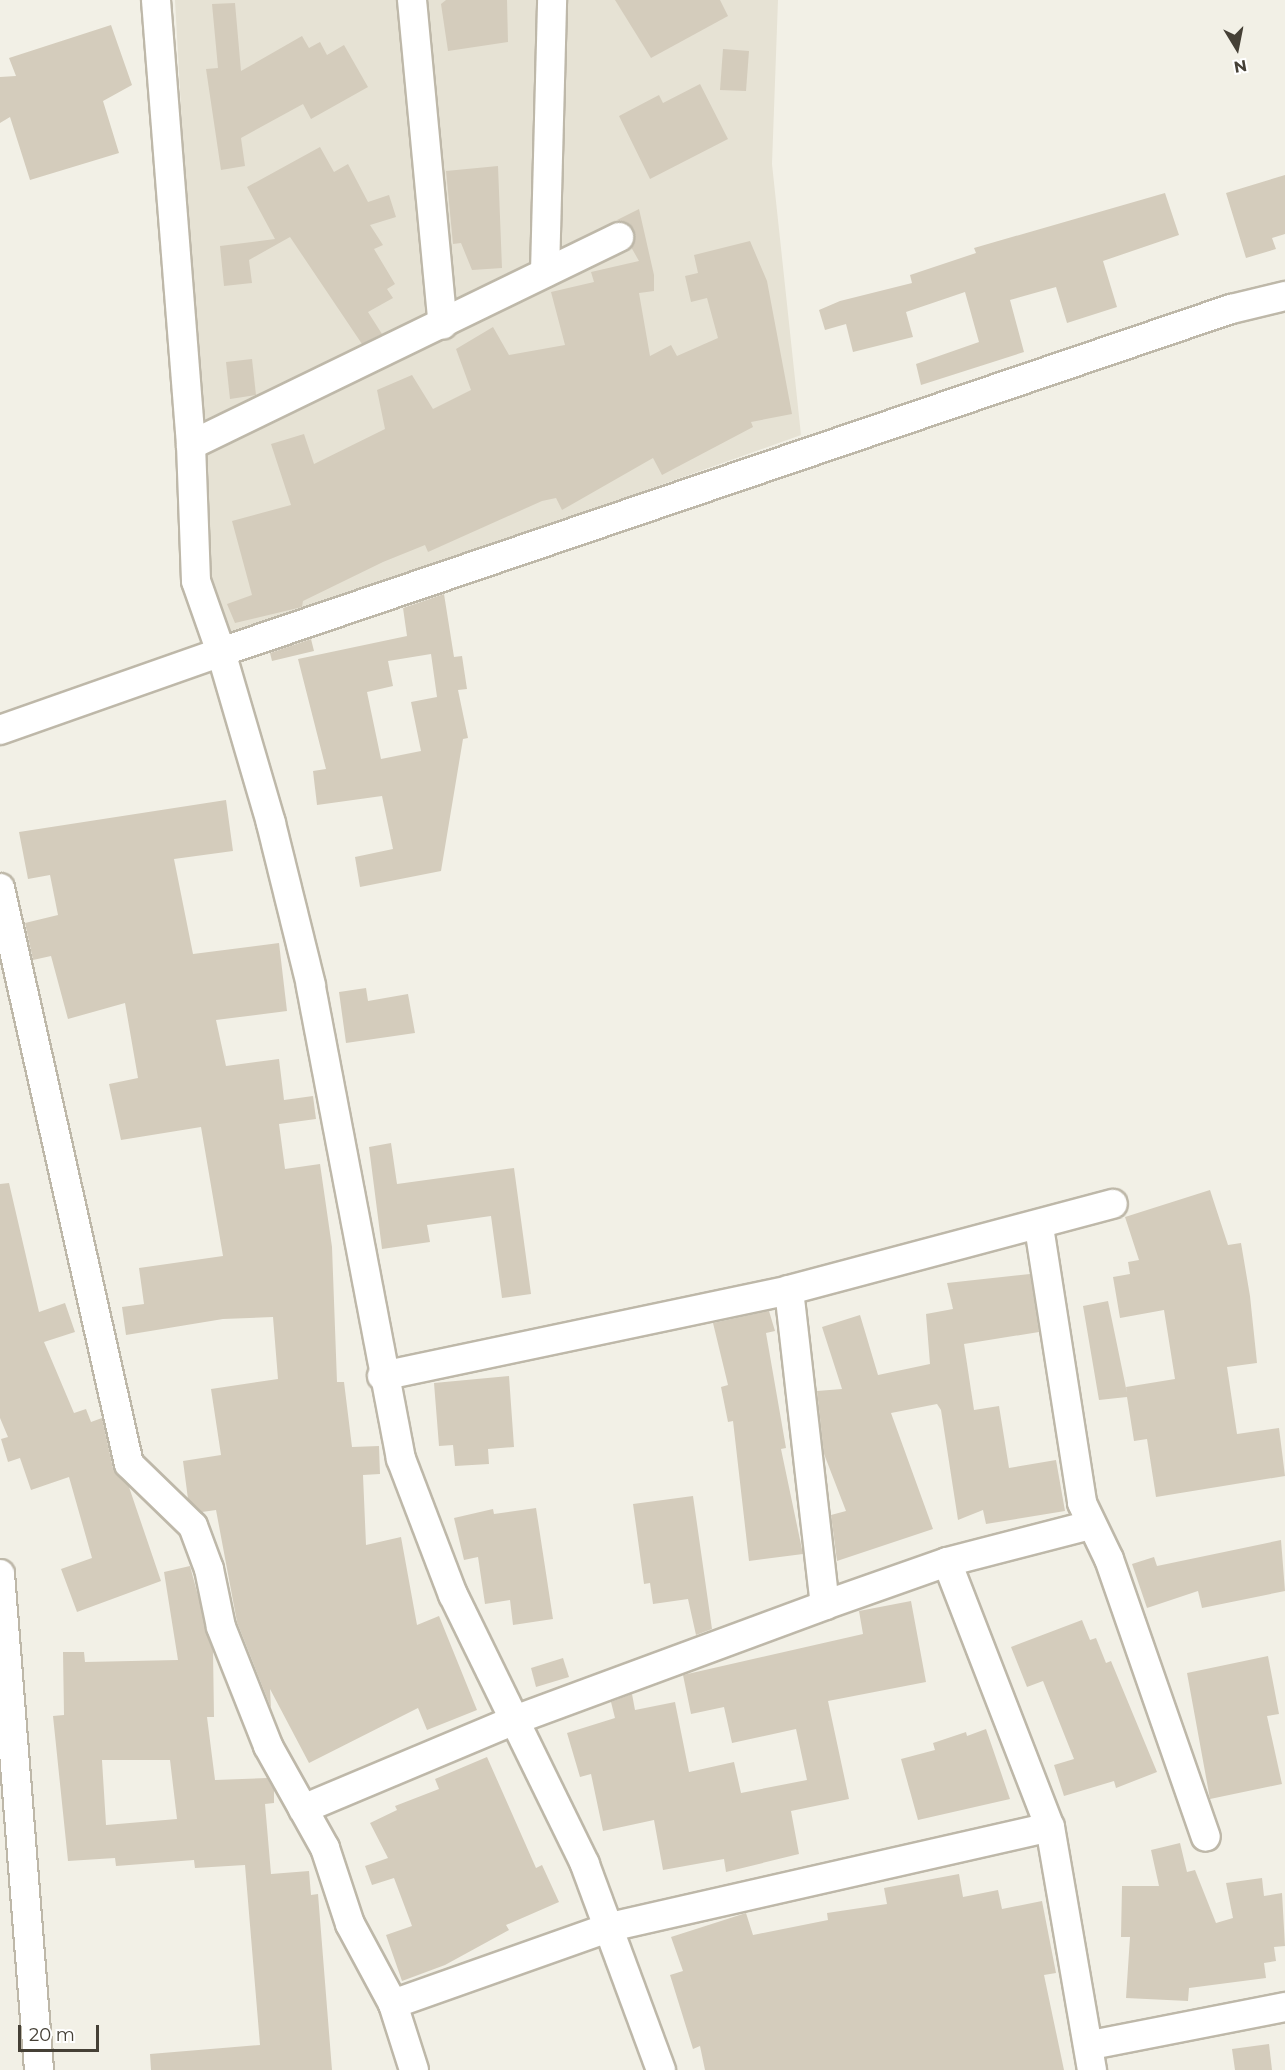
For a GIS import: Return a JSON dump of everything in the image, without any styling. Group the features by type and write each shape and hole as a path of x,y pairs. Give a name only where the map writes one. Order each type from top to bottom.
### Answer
{"street":[{"path":"156,0 191,445 196,581 221,652 272,823 311,985 382,1376 401,1459 453,1595 512,1721 585,1864 661,2070"},
{"path":"412,0 443,325"},
{"path":"545,272 552,0"},
{"path":"191,445 443,325 618,237"},
{"path":"0,730 221,652 1220,313 1285,296"},
{"path":"0,888 129,1464 193,1527 209,1569 220,1627 268,1746 325,1848 350,1924 393,2004 414,2070"},
{"path":"382,1376 789,1290 1039,1227 1113,1204"},
{"path":"1039,1227 1090,1525 1109,1559 1206,1837"},
{"path":"789,1290 825,1605"},
{"path":"303,1809 512,1721 825,1605 947,1562 1090,1525"},
{"path":"947,1562 1050,1827 1092,2057 1285,2007"},
{"path":"0,1574 39,2070"},
{"path":"393,2004 610,1927 1050,1827"}],"shaded area":[{"path":"175,0 778,0 772,164 801,435 226,640 206,560"}],"building":[{"path":"446,0 507,0 508,42 448,51 441,4"},
{"path":"615,0 720,0 728,16 651,58"},
{"path":"235,3 241,71 302,36 309,48 320,42 327,55 344,45 368,87 311,119 303,104 241,138 245,166 221,170 206,69 218,68 212,4"},
{"path":"111,25 132,85 103,101 119,153 30,180 10,117 0,123 0,77 16,76 9,58"},
{"path":"723,49 749,51 746,91 720,90"},
{"path":"700,84 728,139 650,179 619,116 659,95 663,103"},
{"path":"320,147 334,172 348,164 368,202 389,195 396,217 370,225 383,245 374,249 395,284 387,289 393,298 368,312 382,334 362,344 290,237 249,260 252,283 224,286 220,246 275,239 247,187"},
{"path":"498,166 502,268 472,270 461,243 453,244 446,171"},
{"path":"1285,175 1285,234 1272,238 1276,249 1246,258 1226,193"},
{"path":"1165,193 1179,235 1103,261 1117,307 1067,323 1056,287 1010,300 1024,352 921,385 916,364 979,342 965,292 906,312 913,337 853,352 846,324 825,330 819,310 840,301 912,283 910,275 976,253 974,248"},
{"path":"639,209 654,275 654,291 639,293 650,356 671,345 677,356 718,338 707,298 691,302 685,276 698,273 694,255 750,241 767,281 792,414 751,422 753,427 662,475 653,458 562,510 556,498 542,501 428,552 425,545 383,562 303,601 302,607 235,623 227,604 252,595 232,521 291,505 271,444 304,434 314,464 385,429 377,390 412,375 433,409 471,390 456,349 493,327 509,355 565,345 551,292 594,282 591,272 639,261 631,247 634,229 617,220"},
{"path":"252,359 256,395 230,399 226,362"},
{"path":"444,594 454,657 462,656 467,689 458,690 468,738 463,739 441,871 360,887 355,857 393,849 382,796 317,805 313,771 326,769 298,659 407,636 403,608","holes":["431,654 437,697 411,702 421,751 381,759 367,692 393,686 388,661"]},
{"path":"311,639 314,651 272,661 270,653"},
{"path":"226,800 233,851 174,859 193,954 279,943 287,1011 216,1020 226,1066 279,1059 284,1100 313,1096 316,1119 279,1124 285,1169 320,1164 332,1247 337,1382 344,1382 352,1447 379,1446 380,1474 363,1475 366,1545 401,1537 417,1625 439,1616 477,1710 427,1730 418,1708 309,1763 270,1689 271,1708 237,1622 216,1510 202,1512 188,1499 183,1461 221,1455 211,1389 278,1379 273,1317 223,1319 126,1335 122,1307 144,1304 139,1268 223,1256 201,1127 121,1140 109,1084 138,1078 125,1003 68,1019 51,956 33,960 25,923 58,915 50,875 28,879 19,832"},
{"path":"366,988 368,1001 408,994 415,1033 346,1043 339,992"},
{"path":"391,1143 397,1184 514,1168 531,1294 502,1298 491,1216 427,1225 430,1242 382,1249 369,1147"},
{"path":"9,1183 39,1312 65,1303 75,1332 44,1342 74,1413 86,1409 91,1422 102,1418 113,1468 129,1487 161,1581 77,1612 61,1569 92,1558 69,1477 31,1490 20,1458 8,1462 1,1439 8,1437 0,1418 0,1184"},
{"path":"1210,1190 1228,1245 1241,1243 1250,1296 1257,1363 1227,1367 1237,1434 1279,1428 1285,1476 1156,1497 1147,1439 1134,1441 1127,1397 1099,1400 1083,1306 1108,1301 1127,1393 1126,1387 1175,1379 1164,1310 1120,1318 1113,1277 1130,1274 1128,1262 1139,1260 1125,1217"},
{"path":"1030,1274 1039,1332 964,1344 974,1410 999,1406 1009,1468 1056,1460 1065,1511 986,1524 983,1510 958,1520 941,1410 937,1404 891,1413 933,1529 837,1561 831,1515 846,1511 824,1454 817,1391 842,1389 822,1327 860,1315 878,1375 930,1364 926,1314 953,1309 947,1283"},
{"path":"769,1311 775,1331 766,1333 786,1448 781,1449 803,1554 749,1561 733,1421 728,1422 721,1387 728,1385 713,1323"},
{"path":"509,1376 514,1447 488,1449 489,1464 455,1466 453,1445 439,1446 434,1383"},
{"path":"693,1496 712,1629 696,1635 688,1599 653,1604 650,1583 644,1584 633,1504"},
{"path":"536,1508 553,1619 513,1625 510,1600 485,1604 478,1557 464,1560 454,1518 493,1509 494,1514"},
{"path":"1281,1540 1285,1591 1202,1608 1198,1591 1147,1608 1132,1564 1154,1557 1157,1566"},
{"path":"190,1566 213,1651 214,1717 207,1717 215,1780 267,1778 274,1790 274,1803 265,1804 271,1874 309,1871 311,1895 318,1894 332,2070 151,2070 150,2054 260,2045 245,1865 195,1868 194,1860 116,1866 115,1858 68,1861 53,1716 64,1715 63,1652 84,1652 85,1662 178,1660 164,1572","holes":["102,1760 170,1760 177,1819 106,1825"]},
{"path":"911,1601 926,1682 828,1701 849,1799 791,1811 799,1854 726,1872 724,1859 663,1870 654,1820 603,1831 591,1774 580,1777 567,1733 615,1718 611,1702 632,1694 635,1710 675,1702 689,1772 734,1762 741,1793 807,1780 796,1729 732,1743 724,1707 691,1714 683,1675 863,1634 859,1611"},
{"path":"1082,1620 1090,1640 1096,1638 1106,1663 1111,1661 1157,1772 1116,1788 1114,1781 1064,1796 1054,1765 1074,1759 1043,1681 1027,1687 1011,1647"},
{"path":"1268,1656 1279,1714 1267,1716 1282,1784 1210,1799 1187,1673"},
{"path":"563,1658 569,1677 536,1687 531,1668"},
{"path":"986,1729 1010,1799 918,1820 901,1759 935,1750 933,1743 966,1732 967,1736"},
{"path":"487,1757 536,1868 542,1865 559,1902 506,1925 509,1930 445,1965 402,1981 386,1935 412,1926 394,1878 372,1885 365,1866 388,1858 370,1823 397,1810 395,1806 439,1789 435,1779"},
{"path":"1180,1843 1187,1872 1195,1870 1216,1923 1233,1918 1226,1883 1262,1878 1264,1896 1282,1893 1285,1946 1274,1947 1276,1961 1264,1963 1266,1978 1189,1988 1188,2001 1126,1998 1130,1937 1121,1937 1122,1886 1159,1886 1151,1850"},
{"path":"959,1874 963,1897 998,1890 1002,1909 1042,1901 1056,1973 1044,1975 1064,2070 705,2070 700,2046 693,2049 670,1975 683,1971 671,1937 746,1913 753,1935 828,1920 827,1913 887,1904 884,1888"},
{"path":"1269,2044 1272,2070 1235,2070 1232,2049"}]}
